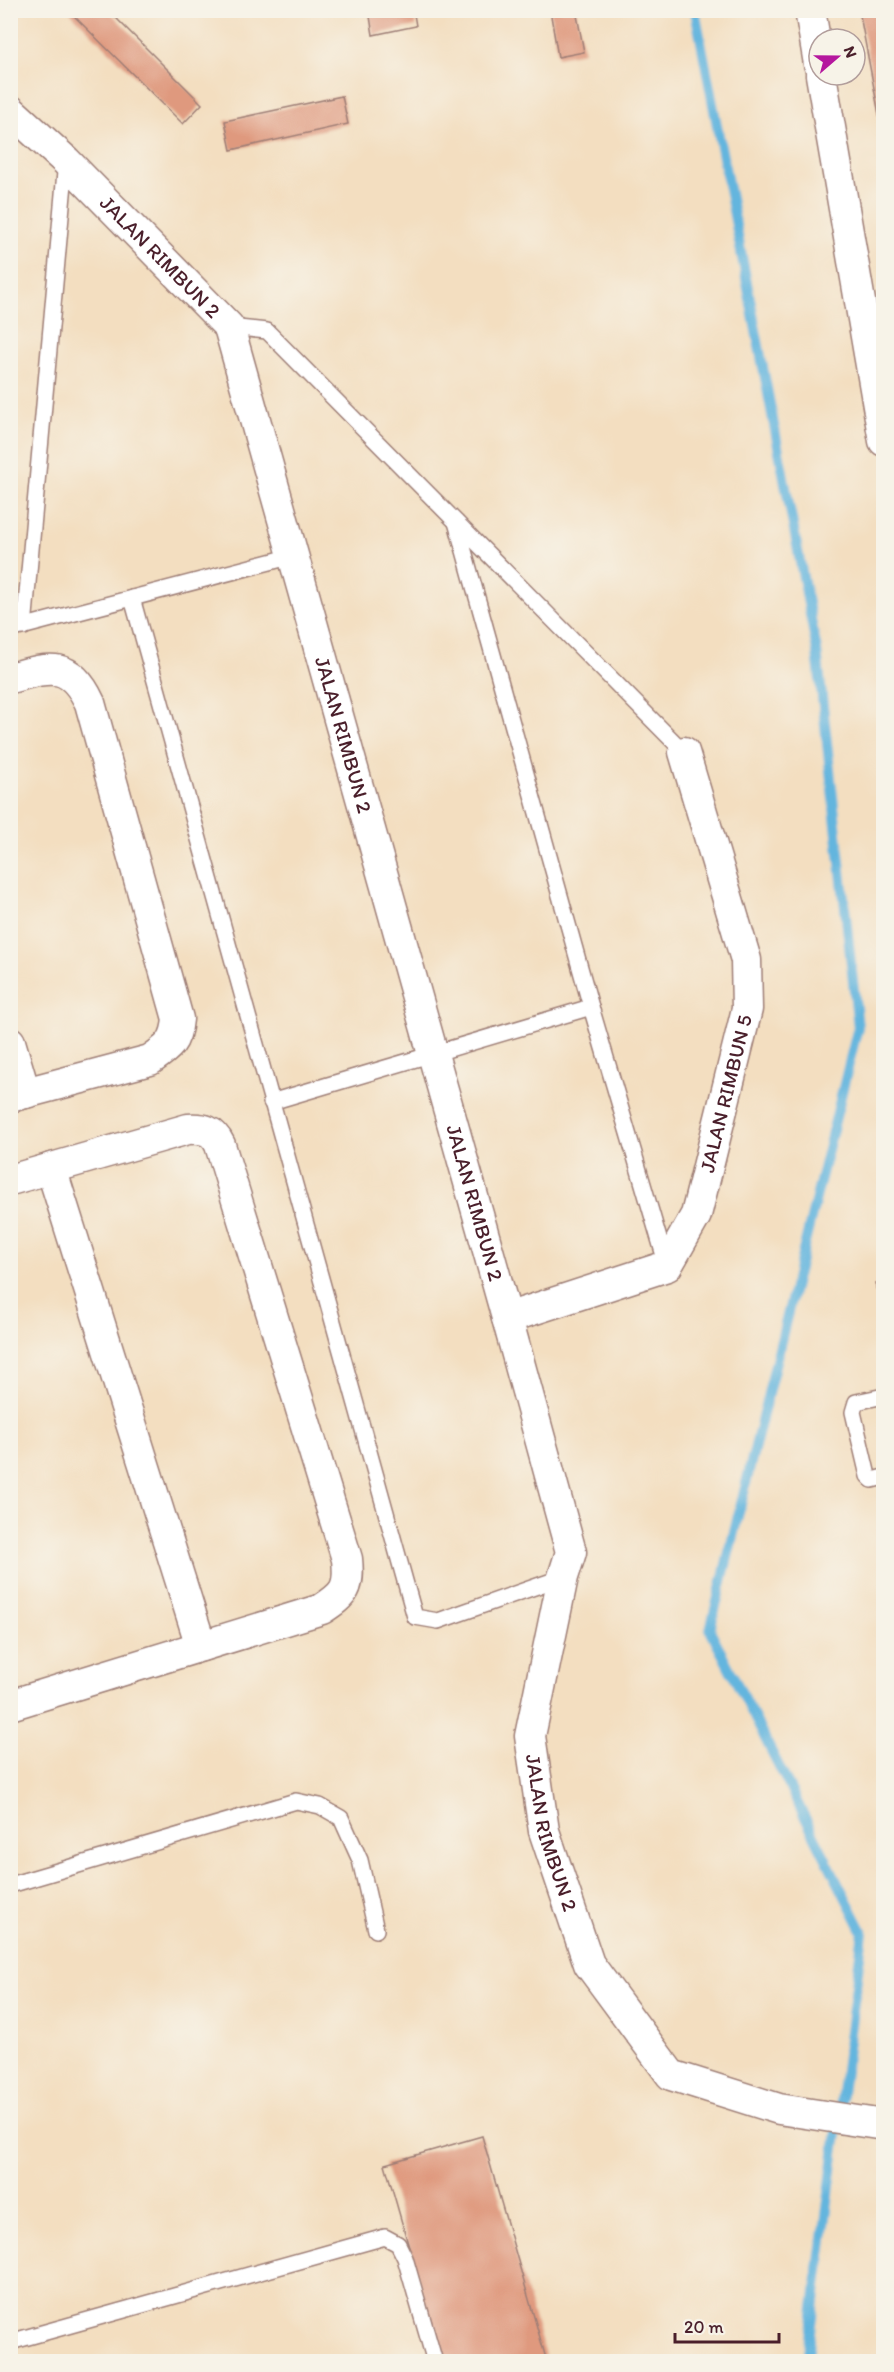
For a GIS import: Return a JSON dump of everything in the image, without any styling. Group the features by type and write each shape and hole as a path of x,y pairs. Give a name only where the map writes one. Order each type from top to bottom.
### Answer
{"street":[{"path":"810,10 813,27"},
{"path":"823,87 884,441"},
{"name":"JALAN RIMBUN 2","path":"10,110 66,161 229,327 571,1552 563,1577 530,1736 544,1832 590,1964 671,2075 779,2109 884,2125"},
{"path":"10,678 44,669 61,670 81,683 90,703 178,1019 176,1035 168,1047 150,1060 18,1095 10,1042"},
{"name":"JALAN RIMBUN 5","path":"667,1266 696,1215 747,1009 746,960 684,752"},
{"path":"10,1180 188,1130 203,1128 215,1135 220,1145 347,1559 349,1578 342,1596 322,1609 10,1705"},
{"path":"51,1168 201,1646"},
{"path":"507,1318 667,1266"}],"lane":[{"path":"66,161 17,629 293,556"},
{"path":"229,327 267,331 684,752"},
{"path":"456,522 591,1007 667,1266"},
{"path":"132,598 414,1617 438,1621 563,1577"},
{"path":"271,1102 591,1007"},
{"path":"884,1396 856,1402 853,1412 868,1476 872,1480 884,1477"},
{"path":"10,1885 296,1801 320,1806 341,1818 360,1860 376,1930"},
{"path":"10,2342 385,2237 398,2244 405,2258 435,2361"}],"building":[{"path":"68,10 108,10 202,104 183,124"},
{"path":"369,10 426,10 426,12 414,14 416,26 373,35"},
{"path":"550,10 576,10 584,52 558,57"},
{"path":"859,10 884,10 884,130 882,130 867,52 867,27 862,27"},
{"path":"342,96 348,124 231,150 225,121"},
{"path":"884,1282 884,1314 882,1314 876,1283"},
{"path":"482,2136 547,2362 442,2362 385,2164"}],"waterway":[{"path":"695,10 817,651 858,1027 710,1630 863,1932 807,2362"}]}
